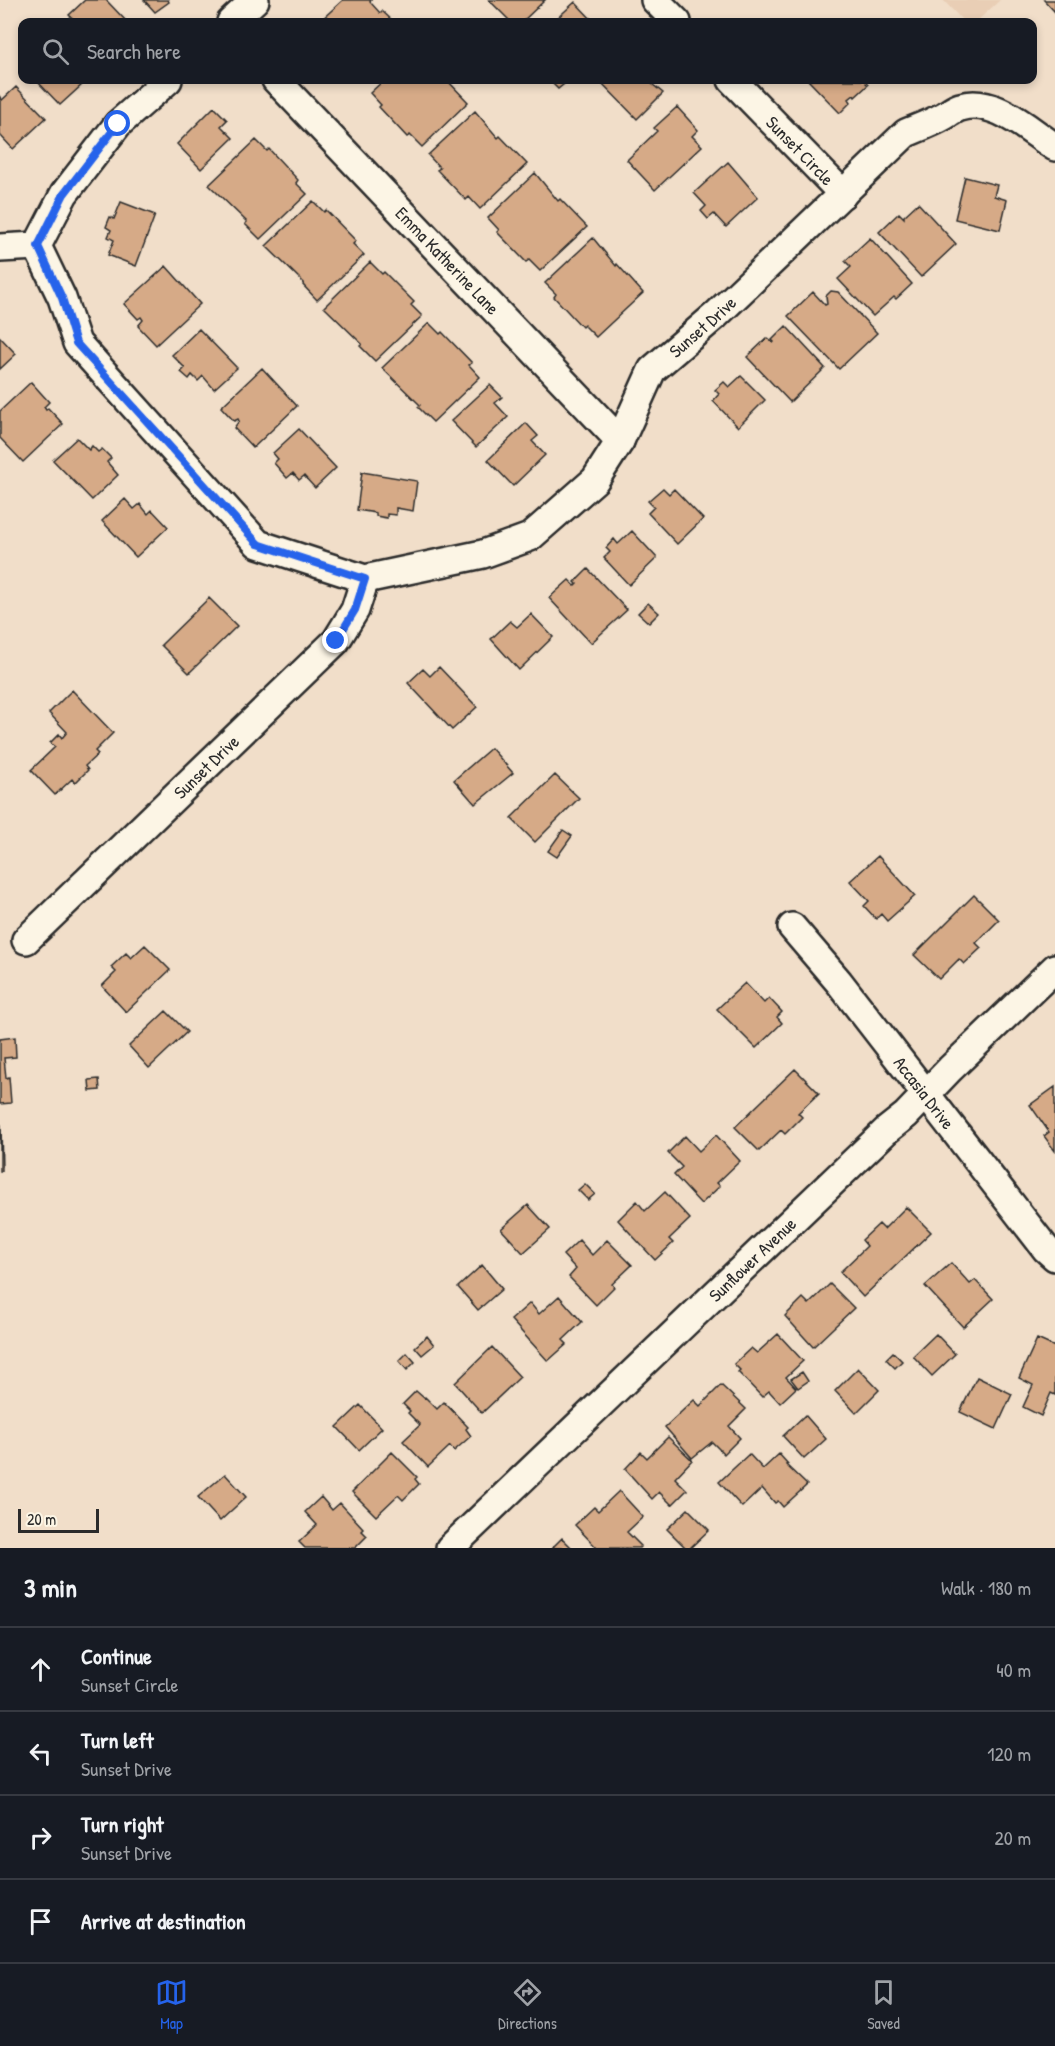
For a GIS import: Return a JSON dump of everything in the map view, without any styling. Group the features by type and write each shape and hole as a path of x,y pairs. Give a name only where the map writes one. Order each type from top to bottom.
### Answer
{"street":[{"path":"235,18 255,0"},
{"path":"656,0 673,18"},
{"path":"38,246 64,194 118,124 163,84"},
{"name":"Emma Katherine Lane","path":"280,84 620,441"},
{"name":"Sunset Circle","path":"736,84 843,194"},
{"name":"Sunset Drive","path":"26,940 336,641 355,610 365,579 483,554 530,537 595,480 620,441 652,370 716,315 906,133 958,108 974,104 990,106 1055,147"},
{"path":"0,248 38,246"},
{"path":"38,246 62,298 76,343 258,544 365,579"},
{"name":"Accasia Drive","path":"792,927 839,982 1046,1249 1055,1257"},
{"name":"Sunflower Avenue","path":"450,1548 886,1130 906,1115 950,1069 1055,968"}],"shaded area":[{"path":"943,0 1000,0 980,18 960,18"}],"building":[{"path":"85,0 106,0 123,18 72,18 69,15"},
{"path":"144,0 168,0 169,2 155,12"},
{"path":"343,0 371,0 370,2 380,13 382,11 390,18 323,18"},
{"path":"489,0 545,0 526,18 507,18"},
{"path":"1044,0 1055,0 1055,12"},
{"path":"575,2 590,18 557,18"},
{"path":"40,84 83,84 60,105"},
{"path":"380,84 451,84 468,102 422,147 410,135 407,137 379,107 381,105 370,93"},
{"path":"553,84 564,84 558,89"},
{"path":"603,84 652,84 663,93 637,119"},
{"path":"812,84 868,85 855,97 854,95 849,99 851,102 840,113"},
{"path":"16,87 46,118 13,149 0,135 0,97 2,100"},
{"path":"214,107 227,120 221,126 233,138 201,169 177,144"},
{"path":"677,107 698,130 692,136 702,146 655,190 627,160 657,131 654,128"},
{"path":"475,111 498,138 500,136 527,164 480,209 469,197 466,200 437,170 440,168 428,155"},
{"path":"256,140 267,151 269,149 298,180 296,183 307,194 260,239 245,224 247,222 209,185"},
{"path":"728,162 758,197 726,227 714,214 708,219 701,211 706,206 694,193"},
{"path":"535,173 558,201 560,199 587,227 540,271 529,260 526,262 497,232 499,230 488,218"},
{"path":"965,177 997,185 994,196 1007,200 1000,230 955,219"},
{"path":"313,201 324,212 326,210 356,241 353,244 364,255 317,300 303,285 304,283 266,246"},
{"path":"121,202 155,215 136,266 108,255 114,240 108,237 111,230 106,227 110,217 114,219"},
{"path":"918,203 956,244 921,277 879,232 899,213 904,218"},
{"path":"593,238 616,266 617,264 643,293 596,337 584,325 582,327 554,297 556,294 545,283"},
{"path":"870,238 912,284 873,316 838,279 851,267 845,261"},
{"path":"370,262 382,274 384,272 414,302 411,305 422,316 375,361 360,346 362,344 324,307"},
{"path":"166,266 200,304 156,345 138,326 143,320 141,317 138,319 124,304"},
{"path":"831,291 838,292 877,333 839,369 788,316 813,292 825,305 827,304 826,296"},
{"path":"429,323 440,334 442,332 472,363 469,365 480,377 433,422 418,407 420,405 382,368"},
{"path":"786,326 825,368 790,402 747,357 767,338 773,343 772,340"},
{"path":"199,329 237,368 214,389 203,376 198,381 192,375 189,379 181,372 185,368 172,355"},
{"path":"0,337 16,354 0,369"},
{"path":"262,368 297,406 253,448 234,428 238,419 234,421 221,407"},
{"path":"741,376 765,400 738,427 713,401 719,394 715,390 724,382 729,387"},
{"path":"31,382 49,402 44,407 46,410 48,408 63,424 23,462 0,438 0,411"},
{"path":"490,385 502,397 495,403 508,417 476,447 451,421"},
{"path":"526,423 538,436 532,441 545,455 513,486 488,460"},
{"path":"299,429 336,468 315,488 304,476 299,480 293,473 287,478 274,463 278,459 273,453"},
{"path":"77,438 89,450 92,446 98,452 102,449 111,458 107,462 118,475 92,500 53,460"},
{"path":"362,472 417,481 413,511 396,508 396,515 387,514 387,518 376,516 376,513 357,510"},
{"path":"663,488 669,494 674,489 703,519 677,544 648,513 654,507 648,501"},
{"path":"125,499 134,509 140,504 148,514 152,510 168,527 136,557 102,521"},
{"path":"632,531 657,558 629,585 604,558 610,552 606,548 614,539 618,544"},
{"path":"588,569 627,610 591,643 549,598 569,580 575,586 577,584 575,582"},
{"path":"209,598 237,626 189,673 161,645"},
{"path":"648,603 659,613 649,623 638,613"},
{"path":"531,614 553,637 519,670 491,639 510,621 517,627"},
{"path":"439,667 477,707 452,730 408,683 423,669 430,676"},
{"path":"72,690 113,733 95,751 98,754 85,766 88,770 75,783 72,779 55,795 31,770 55,747 50,743 59,734 62,738 67,732 49,713"},
{"path":"491,748 513,773 475,804 454,780"},
{"path":"555,775 579,798 535,842 511,818"},
{"path":"563,830 572,836 557,857 548,851"},
{"path":"878,856 915,896 887,921 881,914 876,919 864,906 869,901 850,881"},
{"path":"974,895 999,920 976,943 981,948 964,964 959,959 939,979 914,955"},
{"path":"145,945 170,970 126,1012 102,986 116,972 111,967 126,953 131,958"},
{"path":"745,983 764,1003 769,998 782,1012 777,1017 782,1023 756,1048 717,1009"},
{"path":"166,1011 187,1032 149,1068 129,1046"},
{"path":"15,1037 16,1057 4,1058 6,1078 9,1077 11,1103 0,1104 0,1039"},
{"path":"795,1069 819,1093 798,1113 802,1117 785,1134 781,1130 759,1151 735,1127"},
{"path":"99,1079 100,1090 90,1091 89,1080"},
{"path":"1055,1087 1055,1151 1044,1136 1049,1132 1030,1105"},
{"path":"1,1125 2,1171 0,1171"},
{"path":"716,1135 740,1161 717,1183 720,1186 701,1204 674,1175 682,1167 668,1153 685,1136 699,1151"},
{"path":"585,1184 595,1194 588,1200 578,1190"},
{"path":"665,1192 690,1219 669,1239 673,1243 655,1260 618,1220 637,1201 645,1211"},
{"path":"528,1205 550,1229 523,1253 501,1229"},
{"path":"906,1207 931,1232 863,1297 840,1272 867,1246 862,1240 879,1224 884,1229"},
{"path":"579,1240 592,1255 607,1240 632,1265 612,1284 614,1287 596,1305 569,1277 576,1269 563,1255"},
{"path":"951,1263 970,1284 975,1280 993,1299 963,1327 925,1286"},
{"path":"482,1265 502,1289 478,1310 458,1287"},
{"path":"830,1284 854,1308 813,1347 785,1316 803,1298 809,1304"},
{"path":"559,1296 582,1322 563,1340 567,1344 548,1361 511,1320 530,1303 539,1314"},
{"path":"778,1334 803,1361 786,1377 796,1388 780,1403 769,1391 762,1397 738,1372 740,1370 734,1364 751,1348 757,1353"},
{"path":"936,1334 955,1354 932,1376 913,1356"},
{"path":"427,1336 434,1345 422,1355 415,1347"},
{"path":"1037,1339 1055,1347 1055,1395 1051,1393 1041,1416 1023,1407 1033,1385 1019,1378"},
{"path":"492,1347 520,1377 482,1413 455,1383"},
{"path":"893,1352 902,1361 895,1368 886,1359"},
{"path":"407,1353 415,1362 407,1370 399,1361"},
{"path":"858,1368 879,1390 856,1413 835,1391"},
{"path":"802,1372 808,1381 798,1388 791,1379"},
{"path":"977,1377 1012,1394 996,1429 960,1412"},
{"path":"721,1385 746,1409 729,1426 740,1438 724,1454 712,1442 692,1458 665,1427 694,1400 700,1406"},
{"path":"416,1391 437,1409 444,1402 468,1427 466,1429 471,1436 454,1451 450,1446 428,1467 403,1441 420,1425 403,1404"},
{"path":"360,1405 382,1428 359,1450 337,1427"},
{"path":"805,1415 826,1439 804,1459 783,1436"},
{"path":"668,1437 692,1460 675,1478 687,1490 672,1505 659,1492 652,1499 625,1469 641,1452 647,1458"},
{"path":"392,1452 417,1477 415,1479 419,1484 403,1500 398,1495 376,1516 352,1492"},
{"path":"749,1454 763,1469 779,1454 788,1464 786,1465 807,1485 783,1507 778,1501 775,1503 762,1488 742,1507 719,1482"},
{"path":"225,1474 246,1497 220,1521 198,1497"},
{"path":"619,1491 643,1517 627,1532 641,1546 639,1548 597,1548 575,1525 594,1507 598,1511"},
{"path":"321,1497 332,1510 340,1503 363,1528 361,1530 367,1536 355,1548 305,1548 299,1542 317,1525 305,1512"},
{"path":"688,1509 709,1530 690,1548 686,1548 667,1529"},
{"path":"562,1538 572,1548 552,1548"}],"route":[{"path":"118,124 64,194 38,246 62,298 76,343 258,544 365,579 355,610 336,641"}]}
